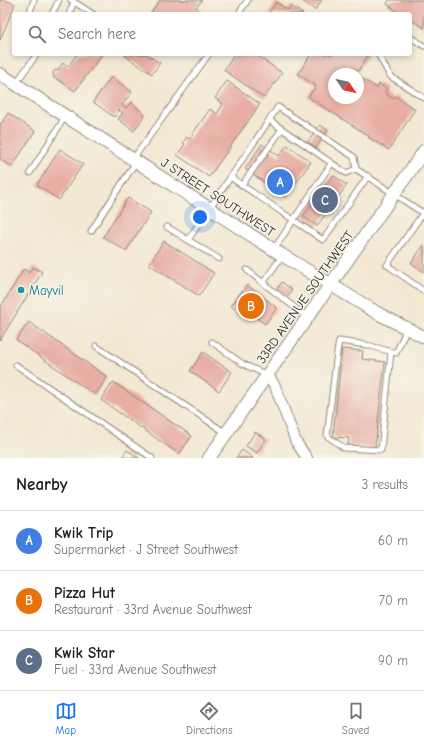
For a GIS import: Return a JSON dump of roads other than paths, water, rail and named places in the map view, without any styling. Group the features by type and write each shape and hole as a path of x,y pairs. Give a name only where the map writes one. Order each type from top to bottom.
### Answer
{"street":[{"name":"J STREET SOUTHWEST","path":"0,74 278,252 379,314 424,336"},
{"name":"33RD AVENUE SOUTHWEST","path":"209,458 424,151"},
{"path":"268,375 275,386 296,442 307,458"}],"lane":[{"path":"30,12 34,0"},
{"path":"53,12 59,0"},
{"path":"239,12 248,0"},
{"path":"69,12 72,1 90,12"},
{"path":"412,38 424,46"},
{"path":"16,84 35,56"},
{"path":"91,231 135,160 209,56"},
{"path":"379,56 390,76 424,98"},
{"path":"188,240 278,107 354,157 356,168 423,212 387,265 424,291"},
{"path":"30,173 66,116"},
{"path":"269,120 346,173 356,168"},
{"path":"242,185 282,129"},
{"path":"263,283 294,219 331,164"},
{"path":"230,177 323,240 368,176"},
{"path":"167,226 219,259"},
{"path":"247,270 283,300 307,317"},
{"path":"391,352 381,450 344,448 326,436 339,341 367,345 396,353 407,328"},
{"path":"212,342 244,364 268,375"},
{"path":"96,346 227,433"},
{"path":"16,365 152,458"}],"place":[{"name":"Kwik Trip","path":"280,182"},
{"name":"Kwik Star","path":"325,200"},
{"name":"Mayvil","path":"21,290"},
{"name":"Pizza Hut","path":"251,306"}]}
